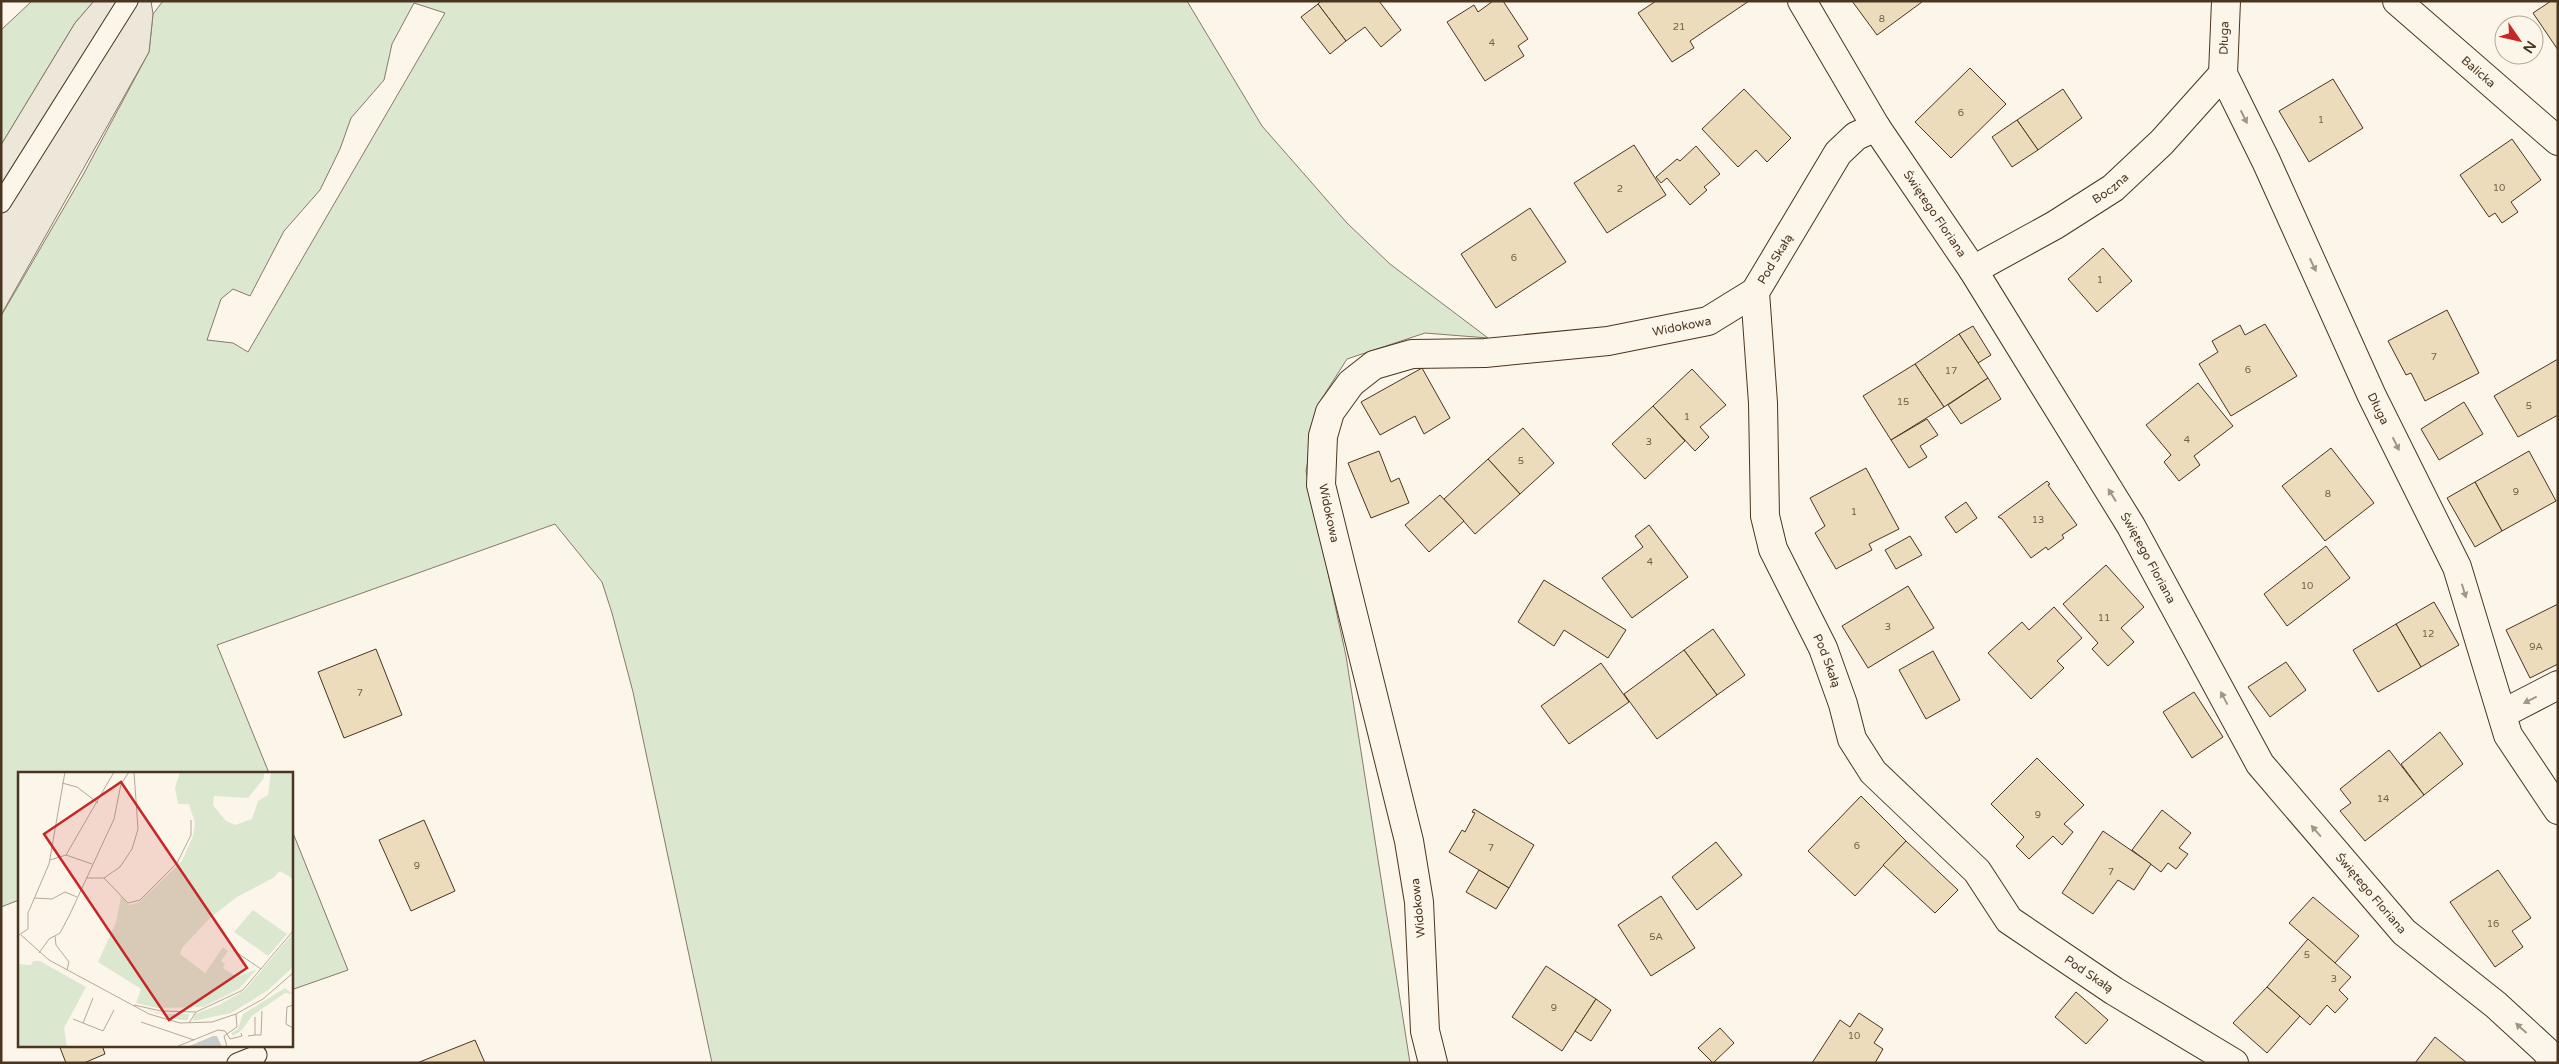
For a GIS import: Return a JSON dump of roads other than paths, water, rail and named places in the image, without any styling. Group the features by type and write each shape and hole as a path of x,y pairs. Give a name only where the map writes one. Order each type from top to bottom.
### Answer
{"street":[{"name":"Świętego Floriana","path":"1802,1 1876,127 1973,270 2131,526 2260,764 2404,932 2496,1006 2545,1050 2555,1063"},
{"name":"Długa","path":"2226,1 2223,74 2266,161 2372,396 2457,568 2508,735 2558,810"},
{"name":"Balicka","path":"2398,1 2558,141"},
{"name":"Boczna","path":"1973,270 2055,224 2113,188 2162,142 2223,74"},
{"name":"Pod Skałą","path":"1876,127 1856,136 1838,153 1755,292 1763,404 1765,516 1773,549 1823,648 1843,704 1852,739 1873,772 1977,871 2010,920 2114,990 2234,1063"},
{"name":"Widokowa","path":"1433,1063 1425,1031 1419,902 1409,841 1322,485 1323,436 1330,412 1351,383 1374,365 1412,354 1485,353 1601,342 1708,321 1755,292"},
{"path":"2502,714 2558,685"}],"lane":[{"path":"1,203 128,1"},
{"path":"237,1063 257,1055"}]}
